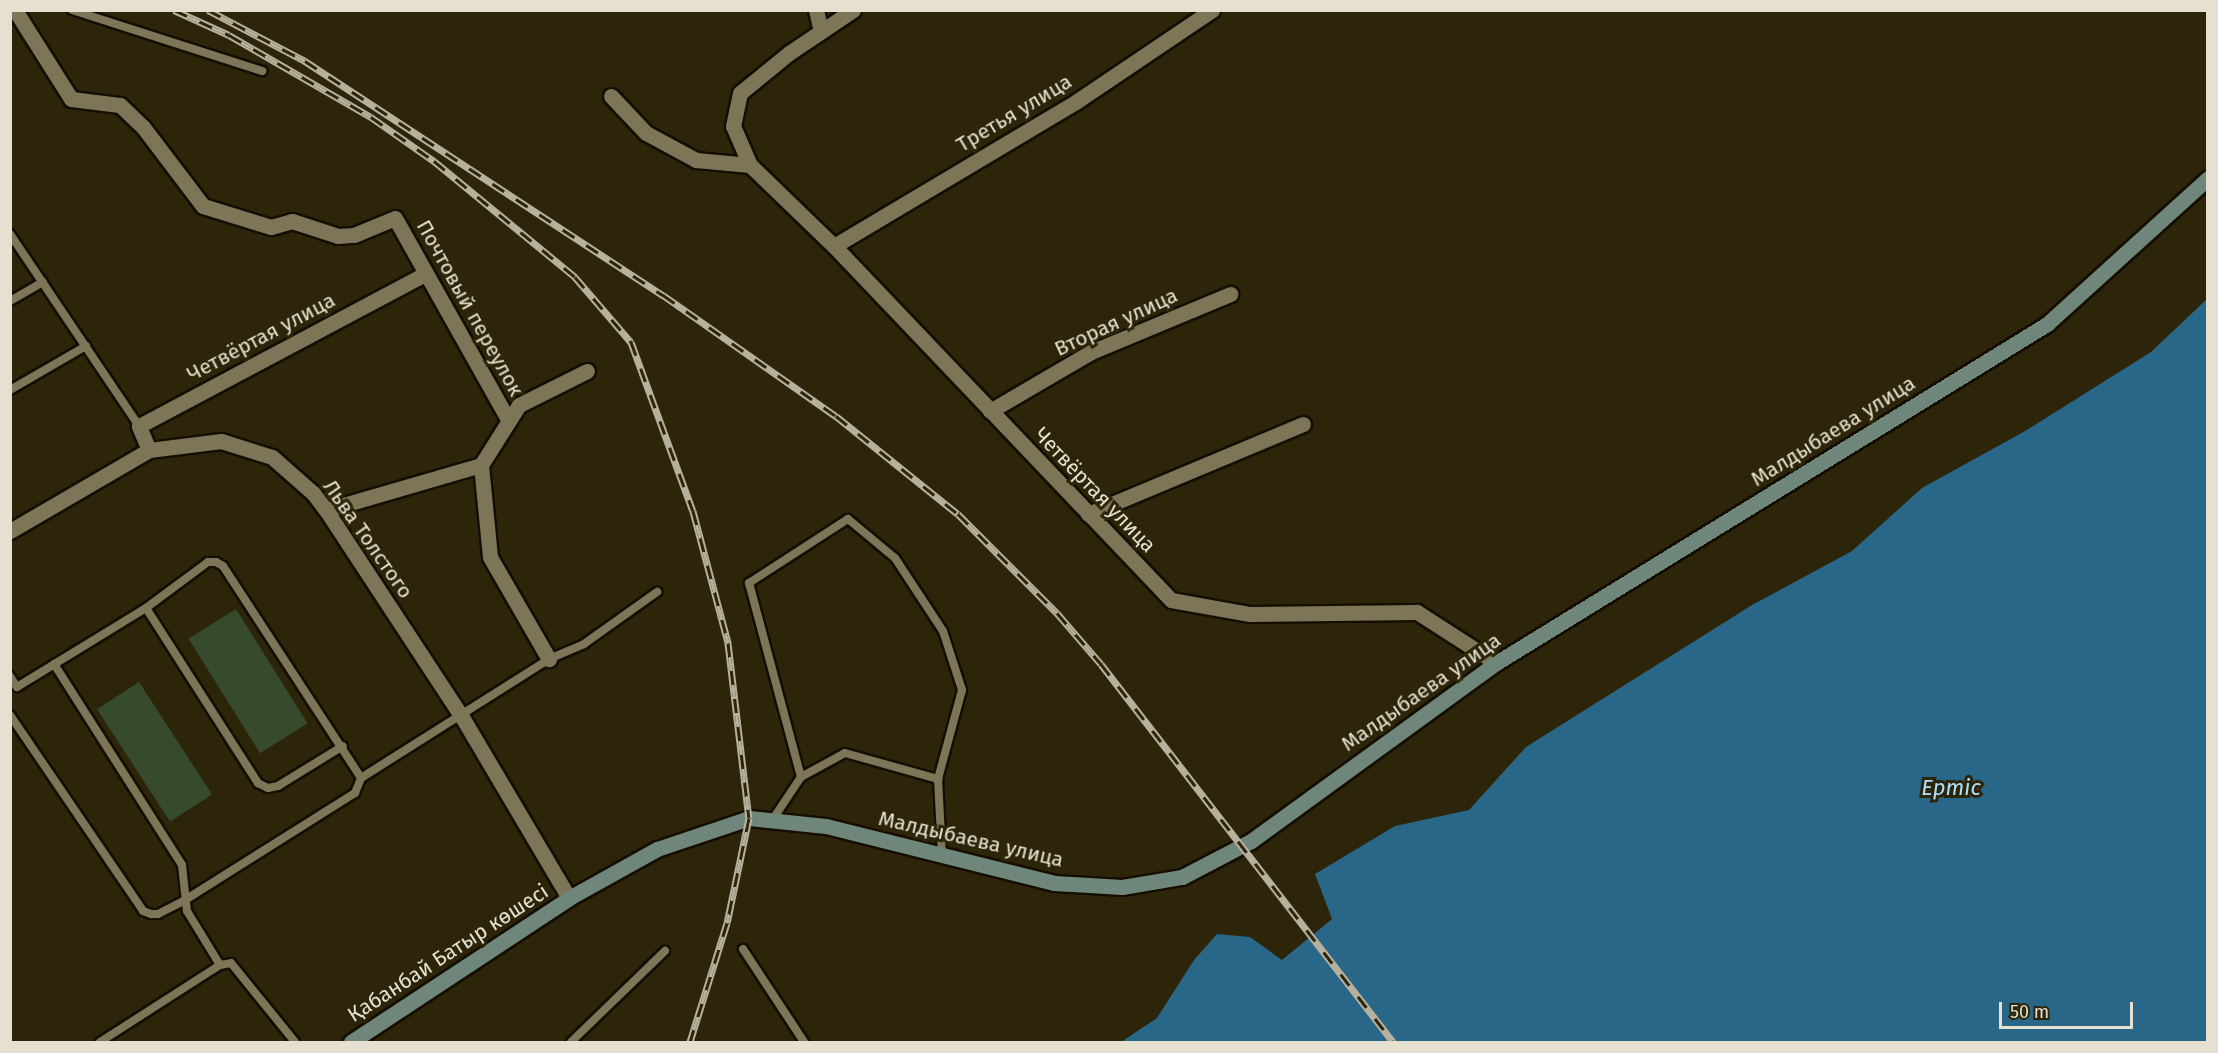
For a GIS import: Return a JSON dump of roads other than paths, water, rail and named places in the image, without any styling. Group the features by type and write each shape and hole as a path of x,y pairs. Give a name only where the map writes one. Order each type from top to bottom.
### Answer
{"main road":[{"name":"Малдыбаева улица","path":"569,898 657,849 749,818 826,826 1054,883 1122,887 1182,877 1251,841 1496,663 2047,324 2208,178"},
{"name":"Қабанбай Батыр көшесі","path":"351,1042 569,898"}],"street":[{"name":"Почтовый переулок","path":"15,10 72,99 120,105 143,127 204,206 271,227 292,221 338,236 354,235 395,218 508,419"},
{"path":"816,10 821,31"},
{"name":"Четвёртая улица","path":"853,10 821,31 740,93 733,126 750,165 834,246 1171,600 1249,614 1417,612 1496,663"},
{"name":"Третья улица","path":"834,246 1077,101 1212,10"},
{"path":"611,96 646,133 696,160 750,165"},
{"name":"Четвёртая улица","path":"139,426 425,274"},
{"name":"Вторая улица","path":"990,411 1090,352 1230,294"},
{"path":"549,659 490,557 481,465 508,419 519,405 588,371"},
{"path":"1088,514 1303,424"},
{"path":"139,426 149,450"},
{"name":"Льва Толстого","path":"10,531 149,450 222,441 272,457 313,493 326,510 462,717 569,898"},
{"path":"326,510 481,465"}],"lane":[{"path":"72,10 262,71"},
{"path":"10,234 139,426"},
{"path":"10,301 42,282"},
{"path":"10,390 86,346"},
{"path":"801,777 749,583 848,519 895,558 947,643 962,690 938,779 942,855"},
{"path":"10,676 14,689 146,608 208,562 223,566 343,746 361,778"},
{"path":"10,715 143,911 158,914 185,900 355,793 361,778 462,717 549,659 585,644 657,592"},
{"path":"146,608 258,783 268,788 278,786 343,746"},
{"path":"54,664 183,866 187,911 220,965"},
{"path":"773,819 801,777 845,753 938,779"},
{"path":"743,949 804,1042"},
{"path":"571,1042 665,951"},
{"path":"100,1042 220,965 236,965 295,1042"}],"water":[{"name":"Ертіс","path":"2207,299 2207,1042 1121,1042 1157,1018 1194,960 1217,934 1250,937 1282,960 1332,919 1315,874 1395,826 1469,810 1526,747 1752,605 1852,551 1922,488 2027,430 2151,352"}],"railway":[{"path":"174,10 229,35 371,117 434,161 575,277 631,342 693,511 728,643 749,818 727,923 690,1042"},
{"path":"208,10 305,61 663,295 836,416 958,514 1057,613 1101,664 1393,1042"}]}
